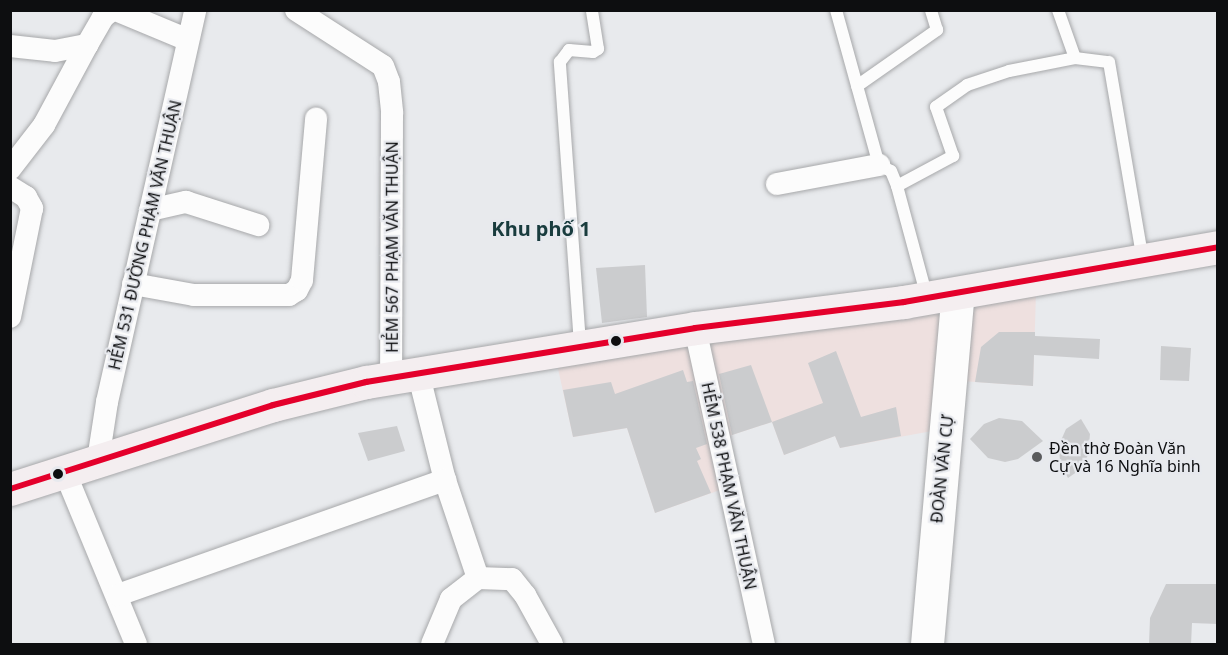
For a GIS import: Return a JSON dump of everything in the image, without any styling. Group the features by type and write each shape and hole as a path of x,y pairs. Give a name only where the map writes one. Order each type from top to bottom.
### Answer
{"main road":[{"path":"10,489 63,470 273,405 366,382 405,378 695,328 958,293 1218,247"}],"street":[{"path":"10,169 44,125 103,17 114,10 188,40"},
{"name":"HẺM 531 ĐƯỜNG PHẠM VĂN THUẬN","path":"98,460 133,284 195,10"},
{"name":"HẺM 567 PHẠM VĂN THUẬN","path":"296,10 383,66 392,113 405,378 446,480 478,578"},
{"path":"10,46 56,51 87,45"},
{"path":"133,284 194,295 289,295 297,290 302,280 316,119"},
{"path":"777,184 879,165"},
{"path":"10,187 26,197 32,208 10,317"},
{"path":"150,210 186,202 258,225"},
{"name":"ĐOÀN VĂN CỰ","path":"927,645 958,293"},
{"name":"HẺM 538 PHẠM VĂN THUẬN","path":"695,328 764,645"},
{"path":"63,470 118,595 130,643"},
{"path":"118,595 446,480"},
{"path":"432,645 451,599 478,578 512,579 525,595 552,645"}],"lane":[{"path":"580,348 560,62 569,50 593,52 598,49 592,10"},
{"path":"836,10 879,165 891,171 897,186 927,297"},
{"path":"857,86 937,30 931,10"},
{"path":"1058,10 1075,58"},
{"path":"897,186 953,156 936,107 967,85 1009,71 1075,58 1109,62 1143,261"}],"shaded area":[{"path":"1036,293 1033,386 962,381 970,303"},
{"path":"945,308 932,431 840,448 835,436 784,455 772,422 726,437 705,340"},
{"path":"690,342 723,489 655,513 627,428 573,437 557,364"}],"building":[{"path":"645,265 647,317 602,323 596,268"},
{"path":"999,332 1035,332 1035,336 1100,339 1099,359 1034,355 1033,386 975,382 981,347"},
{"path":"1161,346 1191,348 1189,381 1160,380"},
{"path":"836,351 861,417 896,407 901,436 840,448 835,436 784,455 772,422 823,403 808,363"},
{"path":"751,365 772,422 732,435 719,374"},
{"path":"683,370 687,382 693,381 707,444 696,448 701,459 697,461 711,493 655,513 627,428 573,437 563,390 611,382 615,394"},
{"path":"999,418 1022,421 1043,441 1018,459 1005,462 988,458 970,439 984,424"},
{"path":"1081,419 1090,434 1088,455 1081,469 1068,478 1060,463 1059,445 1066,429"},
{"path":"397,426 405,451 368,461 358,433"},
{"path":"1166,584 1218,584 1218,624 1192,623 1191,645 1149,645 1150,618"}],"transit line":[{"path":"10,489 273,405 366,382 695,328 904,302 1218,247"}],"place":[{"name":"Đền thờ Đoàn Văn Cự và 16 Nghĩa binh","path":"1037,457"}],"district":[{"name":"Khu phố 1","path":"541,228"}]}
